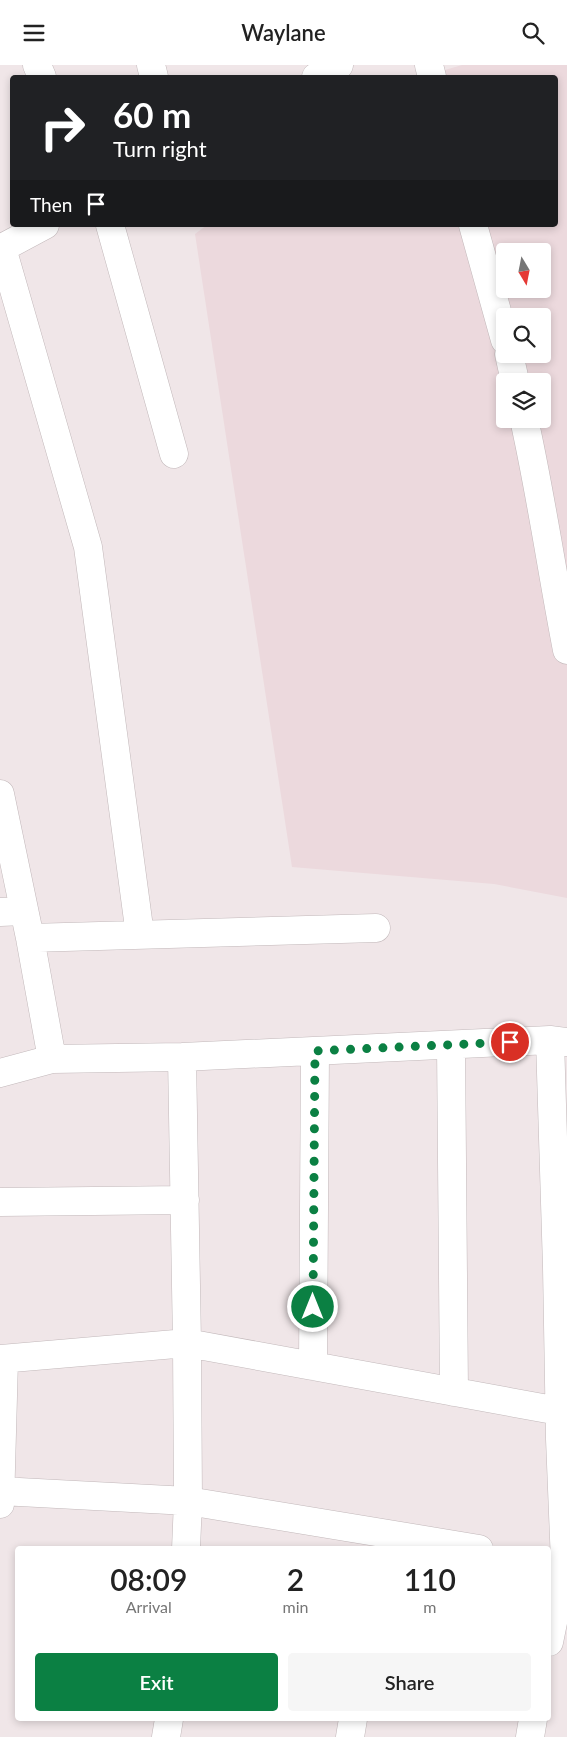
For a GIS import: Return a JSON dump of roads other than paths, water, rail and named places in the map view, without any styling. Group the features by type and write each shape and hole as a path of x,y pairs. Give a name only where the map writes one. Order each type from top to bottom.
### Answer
{"street":[{"path":"320,75 339,65"},
{"path":"40,227 1,249 88,547 140,935"},
{"path":"111,227 174,454"},
{"path":"474,227 496,308"},
{"path":"526,428 567,650"},
{"path":"0,794 12,911 30,938 52,1059"},
{"path":"30,938 376,928"},
{"path":"0,1073 52,1059 182,1057 559,1041 559,1411 563,1440 560,1562 551,1627"},
{"path":"451,1045 454,1392"},
{"path":"313,1366 315,1051"},
{"path":"182,1057 187,1343 188,1501 186,1546"},
{"path":"0,1202 185,1200"},
{"path":"461,1546 188,1501 0,1495 2,1359 187,1343 559,1411"},
{"path":"166,1737 169,1721"},
{"path":"350,1737 353,1721"},
{"path":"530,1737 533,1721"}]}
